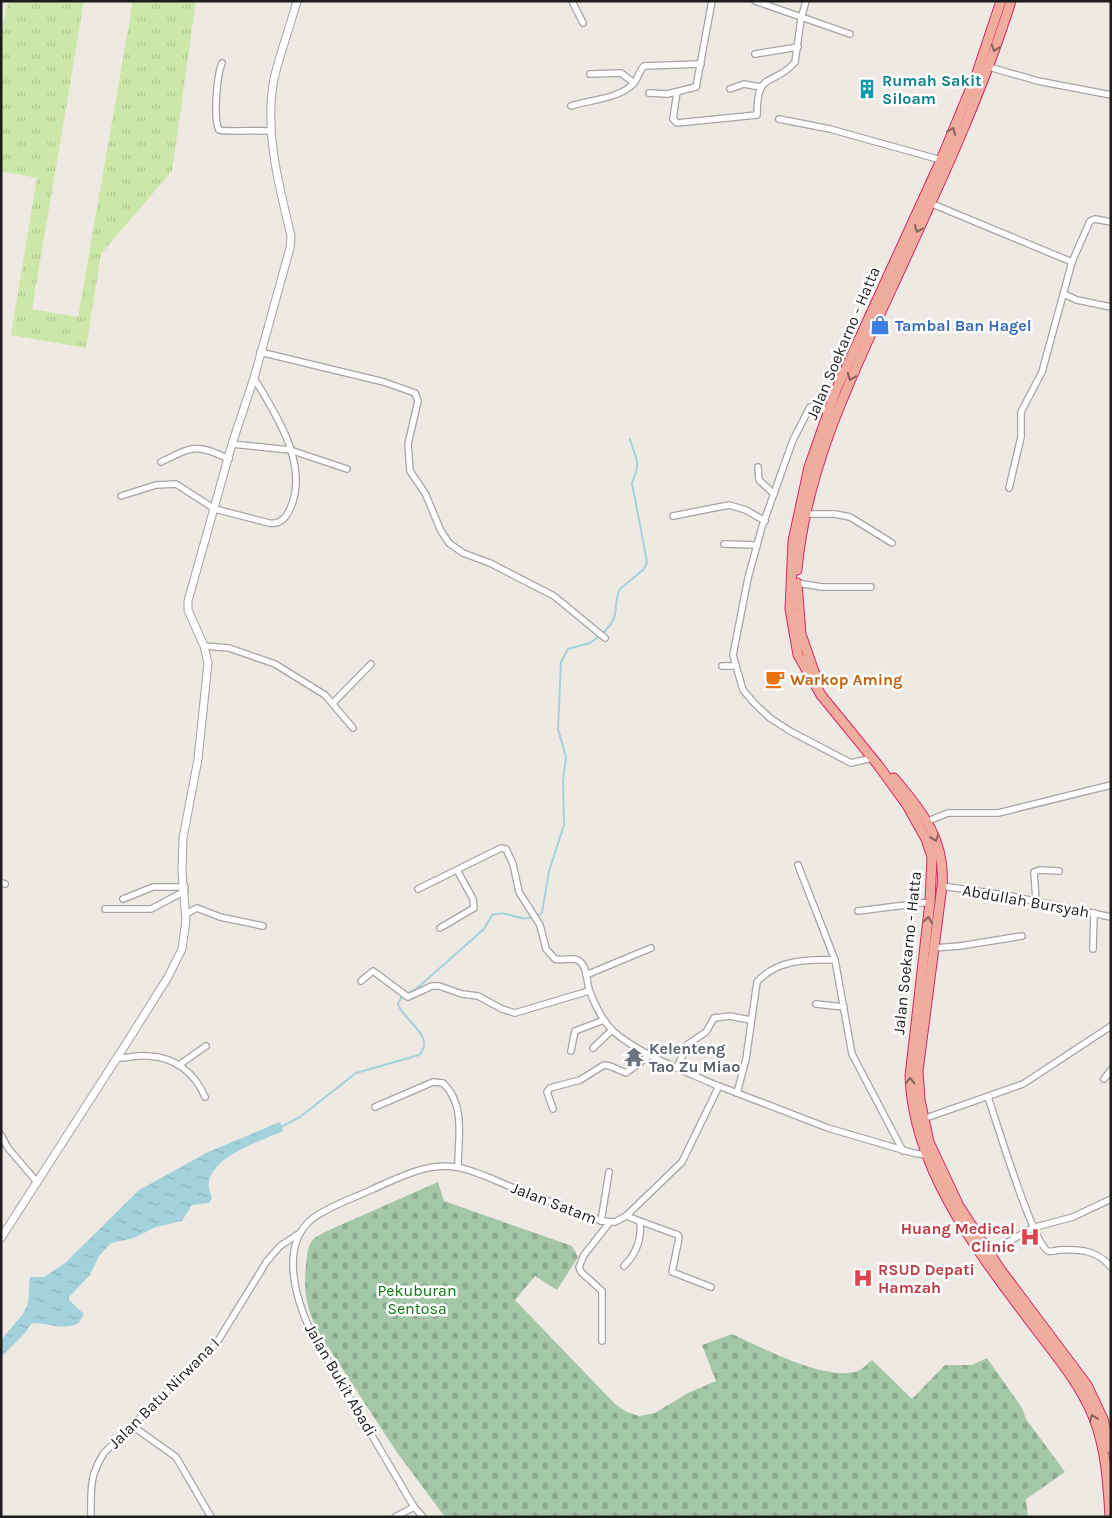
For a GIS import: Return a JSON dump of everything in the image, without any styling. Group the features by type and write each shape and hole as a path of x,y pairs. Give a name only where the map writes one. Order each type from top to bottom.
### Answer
{"highway":[{"name":"Jalan Soekarno - Hatta","path":"1001,1 977,73 835,417 819,464 801,542 797,583 797,612 810,665 817,680 835,707 884,763 928,821 940,853 942,886 918,1071 923,1119 928,1142 987,1255 1087,1385 1108,1428 1111,1448"},
{"name":"Jalan Soekarno - Hatta","path":"1011,1 989,67 930,204 893,275 828,412 809,467 793,541 791,626 798,655 806,672 821,695 907,805 926,839 932,857 930,902 910,1069 913,1110 926,1155 953,1207 1082,1394 1102,1444 1110,1512"}],"street":[{"path":"1,1238 168,977 182,949 186,914 182,872 182,838 198,759 208,663 204,646 188,610 188,602 290,248 291,236 271,146 271,131 274,80 297,1"},
{"path":"572,1 583,24"},
{"path":"648,93 667,94 696,87 712,1"},
{"path":"755,1 850,34"},
{"path":"776,9 778,1"},
{"path":"677,92 673,120 679,123 757,115 760,87 767,80 794,64 801,18 806,1"},
{"path":"755,54 798,47"},
{"path":"222,63 218,74 217,112 219,130 224,132 243,130 271,131"},
{"path":"570,106 618,94 634,83 644,66 701,64"},
{"path":"989,67 1038,81 1111,95"},
{"path":"590,74 621,73 634,83"},
{"path":"730,89 744,84 760,87"},
{"path":"779,119 830,129 940,160"},
{"path":"930,204 1072,262"},
{"path":"1008,488 1021,437 1022,412 1042,372 1072,262 1090,221 1095,219 1111,222"},
{"path":"1064,294 1077,300 1111,307"},
{"path":"260,352 384,382 415,393 418,401 408,444 410,471 425,492 441,531 449,543 463,553 490,563 554,596 606,638"},
{"path":"121,496 171,483 182,486 215,509 273,524 283,520 291,506 295,492 290,450 276,415 254,378"},
{"path":"828,412 815,405 808,409 793,440 757,545 733,655 746,695 770,718 851,763 872,758"},
{"path":"232,444 290,450 347,469"},
{"path":"161,462 185,450 197,447 207,449 229,459"},
{"path":"758,467 759,480 774,494"},
{"path":"673,516 729,505 746,510 765,521"},
{"path":"807,514 835,514 850,517 892,543"},
{"path":"724,544 757,545"},
{"path":"797,583 822,587 871,587"},
{"path":"204,646 229,648 275,664 333,703 353,728"},
{"path":"333,703 371,664"},
{"path":"722,666 735,666"},
{"path":"928,821 948,813 998,813 1109,787"},
{"path":"418,889 501,848 505,848 512,861 519,892 540,925 542,939 551,956 559,960 579,961 586,975 590,991 604,1020 612,1030 651,1054 718,1086 834,1130 926,1155"},
{"path":"798,865 834,960 852,1054 903,1150"},
{"path":"440,928 474,908 473,899 458,870"},
{"path":"1036,900 1034,872 1040,870 1059,871"},
{"name":"Abdullah Bursyah","path":"942,886 1036,900 1111,917"},
{"path":"123,899 154,888 185,889"},
{"path":"105,909 151,909 185,889"},
{"path":"858,911 930,902"},
{"path":"186,914 197,908 220,918 264,926"},
{"path":"1093,949 1094,913"},
{"path":"933,948 960,946 1022,936"},
{"path":"586,975 651,948"},
{"path":"737,1093 746,1059 756,983 772,970 788,963 834,960"},
{"path":"361,981 373,971 407,996 412,996 432,986 440,986 462,994 478,996 502,1009 516,1013 590,991"},
{"path":"816,1004 844,1007"},
{"path":"678,1067 688,1044 706,1032 714,1018 730,1016 750,1020"},
{"path":"571,1051 575,1031 604,1020"},
{"path":"923,1119 1023,1084 1111,1026"},
{"path":"593,1048 612,1030"},
{"path":"179,1065 206,1046"},
{"path":"553,1109 546,1092 550,1088 580,1080 604,1066 610,1066 626,1074 651,1054"},
{"path":"117,1058 153,1056 179,1065 196,1079 205,1097"},
{"path":"1104,1079 1111,1070"},
{"path":"374,1107 433,1082 443,1083 451,1092 459,1109 458,1167"},
{"name":"Jalan Satam","path":"300,1233 320,1215 400,1177 433,1166 458,1167 601,1221 610,1222 626,1216 682,1162 718,1086"},
{"path":"988,1097 1032,1228 1047,1250 1089,1251 1105,1260 1111,1267"},
{"path":"1,1135 4,1148 37,1182"},
{"path":"601,1221 610,1172"},
{"path":"987,1255 1032,1228 1073,1217 1111,1199"},
{"path":"626,1216 678,1235 672,1272 711,1287"},
{"path":"602,1341 602,1291 581,1272 579,1266 584,1255 610,1222"},
{"path":"624,1266 637,1246 641,1233 640,1222"},
{"name":"Jalan Batu Nirwana I","path":"91,1517 90,1480 95,1467 104,1453 216,1344 267,1261 280,1246 300,1233"},
{"name":"Jalan Bukit Abadi","path":"300,1233 297,1240 294,1275 301,1309 312,1332 414,1507 423,1517"},
{"path":"131,1425 176,1456 211,1517"},
{"path":"395,1517 414,1507"}],"green space":[{"path":"8,1 84,1 32,309 78,317 133,1 196,1 172,171 101,254 86,348 11,335 37,178 1,171 1,34"},
{"name":"Pekuburan Sentosa","path":"438,1182 444,1201 572,1246 578,1257 557,1290 535,1276 515,1300 615,1404 627,1412 639,1416 655,1413 688,1393 716,1381 702,1345 732,1334 795,1362 831,1372 847,1373 860,1370 872,1360 912,1399 945,1365 972,1365 987,1358 1022,1408 1026,1419 1065,1472 1026,1499 1028,1517 445,1517 396,1451 321,1336 309,1310 305,1285 308,1250 314,1239 327,1231"}],"water":[{"path":"280,1122 283,1131 239,1151 219,1165 212,1173 209,1183 212,1198 209,1203 192,1205 182,1221 156,1227 134,1238 111,1243 99,1256 90,1275 69,1297 69,1300 84,1314 79,1323 62,1327 32,1323 1,1357 1,1340 23,1314 28,1303 30,1277 44,1277 65,1263 139,1190 208,1152"}],"waterway":[{"path":"603,633 615,616 616,601 620,589 644,569 647,562 632,483 637,469 637,461 630,439"},
{"path":"281,1127 300,1117 356,1073 419,1055 424,1041 417,1028 398,1004 402,996 415,990 484,929 492,915 498,913 527,918 542,913 549,871 564,825 563,781 566,757 558,729 561,662 568,649 590,643 599,636"}],"place":[{"name":"Rumah Sakit Siloam","path":"867,89"},
{"name":"Tambal Ban Hagel","path":"880,325"},
{"name":"Warkop Aming","path":"775,679"},
{"name":"Kelenteng Tao Zu Miao","path":"634,1057"},
{"name":"Huang Medical Clinic","path":"1030,1237"},
{"name":"RSUD Depati Hamzah","path":"863,1278"}]}
